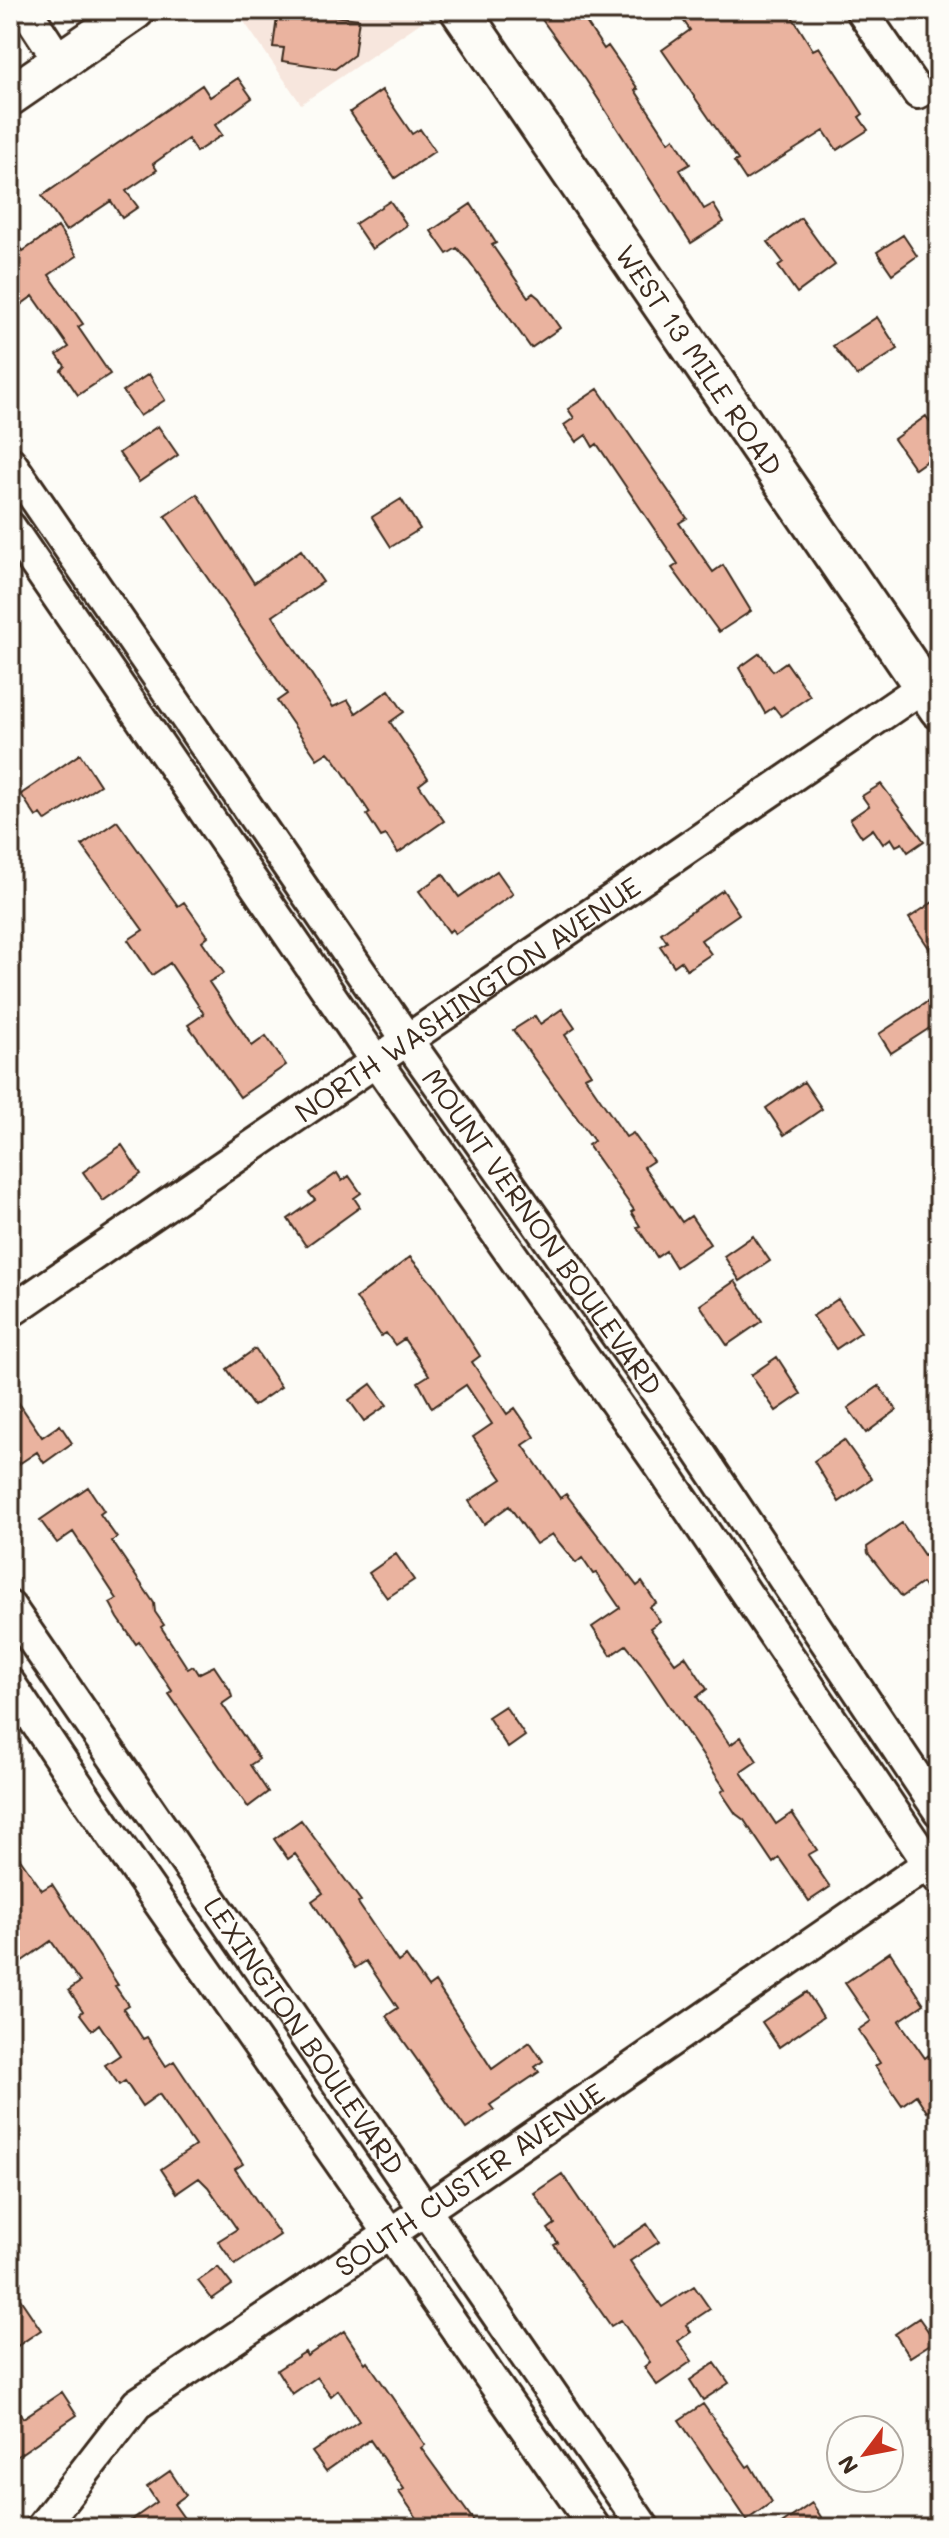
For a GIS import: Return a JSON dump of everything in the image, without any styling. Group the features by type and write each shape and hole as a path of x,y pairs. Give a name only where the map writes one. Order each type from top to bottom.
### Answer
{"main road":[{"path":"10,96 135,10"},
{"name":"WEST 13 MILE ROAD","path":"460,10 931,697"}],"street":[{"path":"26,10 60,62"},
{"path":"861,10 918,93"},
{"name":"MOUNT VERNON BOULEVARD","path":"10,462 408,1041 693,1443 939,1811"},
{"name":"MOUNT VERNON BOULEVARD","path":"10,527 935,1866"},
{"path":"120,685 151,663"},
{"name":"NORTH WASHINGTON AVENUE","path":"10,1312 377,1061 931,697"},
{"path":"660,1466 693,1443"},
{"name":"LEXINGTON BOULEVARD","path":"10,1607 644,2528"},
{"name":"LEXINGTON BOULEVARD","path":"10,1684 595,2528"},
{"path":"91,1805 130,1779"},
{"name":"SOUTH CUSTER AVENUE","path":"41,2528 137,2404 935,1866"}],"shaded area":[{"path":"236,10 415,10 423,21 301,104"}],"building":[{"path":"278,10 359,19 354,55 335,69 282,61 284,48 273,47"},
{"path":"535,10 578,10 604,49 608,46 638,89 635,90 669,142 674,138 690,164 680,170 704,209 713,204 724,222 691,243 586,80"},
{"path":"676,10 788,10 813,50 819,47 863,114 859,117 868,130 837,150 824,131 746,180 734,162 738,160 662,50 690,30"},
{"path":"238,78 252,98 215,125 222,135 196,152 188,139 153,164 157,170 126,191 138,207 122,218 111,201 66,231 42,196 202,85 210,97"},
{"path":"382,90 412,134 420,129 435,151 395,178 350,112"},
{"path":"390,201 407,225 372,249 355,224"},
{"path":"471,204 496,243 492,245 528,297 533,293 539,298 560,328 531,348 469,261 457,248 447,254 431,231"},
{"path":"801,218 835,265 797,293 778,266 783,262 768,242"},
{"path":"58,227 77,256 49,275 83,324 78,327 110,374 78,395 61,370 65,366 57,355 69,347 33,296 19,306 10,293 10,231 23,251"},
{"path":"903,235 917,256 892,274 877,252"},
{"path":"877,317 898,349 857,376 833,346"},
{"path":"149,374 165,400 140,416 123,391"},
{"path":"598,389 687,518 679,523 713,572 723,565 751,611 719,632 672,568 678,564 597,444 593,447 586,435 576,442 564,425 574,418 568,409"},
{"path":"926,416 939,435 939,452 915,469 894,439"},
{"path":"158,426 178,455 139,482 119,453"},
{"path":"197,494 254,583 301,550 323,582 273,616 333,707 348,700 356,713 389,690 404,712 390,722 428,778 419,785 444,821 398,853 386,835 381,837 367,815 370,813 335,760 328,752 317,759 277,701 287,694 165,516"},
{"path":"401,499 420,529 391,547 372,517"},
{"path":"760,653 773,671 786,662 810,696 781,716 774,707 765,713 739,668"},
{"path":"80,754 100,785 46,821 41,814 36,817 21,794"},
{"path":"881,784 924,841 908,852 902,843 896,846 891,838 883,844 873,829 862,837 850,819 869,806 862,796"},
{"path":"117,821 178,906 184,902 208,936 202,941 224,973 209,982 252,1046 266,1036 286,1065 240,1097 188,1025 204,1014 170,963 152,975 128,940 143,930 82,845"},
{"path":"497,871 513,894 455,934 452,929 449,932 419,891 443,874 459,897"},
{"path":"723,890 739,914 701,940 711,954 687,970 681,961 674,966 660,946 667,942 661,933"},
{"path":"939,898 939,963 909,918"},
{"path":"927,1002 939,1022 891,1053 879,1034"},
{"path":"562,1009 575,1028 565,1035 591,1074 585,1077 626,1137 633,1133 653,1161 644,1167 682,1222 691,1216 710,1244 676,1267 666,1251 657,1257 637,1227 640,1226 631,1212 634,1210 588,1145 594,1141 513,1030 535,1016 540,1024"},
{"path":"804,1082 822,1109 784,1135 766,1108"},
{"path":"122,1145 141,1174 103,1201 83,1172"},
{"path":"337,1173 342,1181 349,1176 361,1193 354,1198 360,1207 306,1246 288,1219 315,1200 309,1193"},
{"path":"753,1236 770,1261 740,1281 724,1256"},
{"path":"410,1257 436,1288 480,1356 472,1362 507,1414 515,1408 535,1437 523,1445 560,1498 566,1494 637,1586 642,1582 656,1603 650,1607 660,1621 650,1628 675,1663 685,1656 707,1689 697,1697 730,1745 741,1737 757,1761 741,1772 776,1824 792,1813 817,1850 808,1855 830,1887 809,1901 779,1858 773,1863 744,1820 736,1814 721,1792 725,1789 640,1662 626,1645 611,1655 592,1627 620,1608 596,1573 593,1574 582,1558 576,1563 552,1534 536,1544 509,1506 484,1524 469,1501 502,1479 473,1437 492,1424 466,1385 432,1408 418,1382 429,1375 404,1339 395,1345 386,1333 381,1336 356,1298"},
{"path":"735,1281 762,1321 727,1345 700,1305"},
{"path":"838,1299 861,1332 836,1349 813,1316"},
{"path":"255,1349 281,1387 253,1406 227,1369"},
{"path":"777,1357 801,1394 776,1411 751,1375"},
{"path":"371,1384 387,1405 364,1421 349,1400"},
{"path":"879,1386 897,1410 866,1433 848,1408"},
{"path":"10,1390 42,1437 60,1425 72,1443 44,1463 37,1452 10,1470"},
{"path":"844,1440 872,1479 839,1502 814,1461"},
{"path":"88,1487 104,1511 100,1514 117,1538 112,1541 154,1603 155,1612 164,1625 161,1627 188,1669 193,1666 198,1674 214,1666 230,1690 232,1697 222,1704 259,1759 250,1765 268,1792 248,1807 169,1694 172,1691 139,1642 136,1644 118,1618 110,1603 117,1599 73,1532 57,1543 40,1520"},
{"path":"902,1523 924,1555 939,1545 939,1607 922,1583 902,1597 868,1553 867,1547"},
{"path":"396,1554 414,1580 387,1598 369,1573"},
{"path":"505,1706 525,1736 508,1748 488,1717"},
{"path":"301,1820 361,1901 358,1903 398,1962 406,1956 428,1987 435,1982 492,2069 530,2042 543,2061 535,2067 539,2072 490,2105 494,2110 466,2129 386,2016 398,2008 366,1961 355,1968 312,1901 323,1893 295,1854 288,1859 274,1839"},
{"path":"10,1844 42,1890 52,1884 118,1985 115,1986 128,2005 123,2008 143,2039 147,2037 166,2066 174,2061 243,2164 235,2169 280,2235 235,2265 218,2241 237,2229 208,2187 199,2178 177,2193 161,2169 195,2146 159,2094 142,2106 125,2081 119,2085 105,2065 120,2055 99,2024 92,2030 80,2014 83,2011 69,1990 80,1982 51,1941 18,1964 10,1954"},
{"path":"890,1952 924,2004 899,2021 925,2058 929,2055 939,2070 939,2104 927,2112 916,2095 902,2105 875,2066 880,2063 858,2030 871,2021 845,1983"},
{"path":"807,1992 823,2017 779,2047 762,2022"},
{"path":"562,2174 612,2248 647,2224 659,2242 630,2261 662,2307 694,2286 710,2309 686,2325 691,2332 678,2341 692,2361 657,2385 644,2367 650,2362 621,2320 611,2326 554,2245 558,2243 548,2229 555,2224 534,2193"},
{"path":"218,2267 232,2285 212,2299 198,2281"},
{"path":"10,2284 41,2330 10,2351"},
{"path":"919,2318 935,2341 910,2357 895,2334"},
{"path":"344,2331 425,2445 421,2448 479,2528 424,2528 399,2492 404,2489 370,2440 326,2471 312,2452 359,2421 338,2390 331,2396 317,2377 292,2394 277,2370 305,2352 307,2356"},
{"path":"715,2363 729,2383 703,2400 690,2380"},
{"path":"62,2392 77,2415 10,2461 10,2399 23,2418"},
{"path":"703,2404 747,2467 750,2465 772,2502 747,2520 679,2420"},
{"path":"170,2471 186,2495 174,2504 186,2521 175,2528 120,2528 157,2502 147,2487"},
{"path":"812,2503 828,2528 776,2528"}]}
